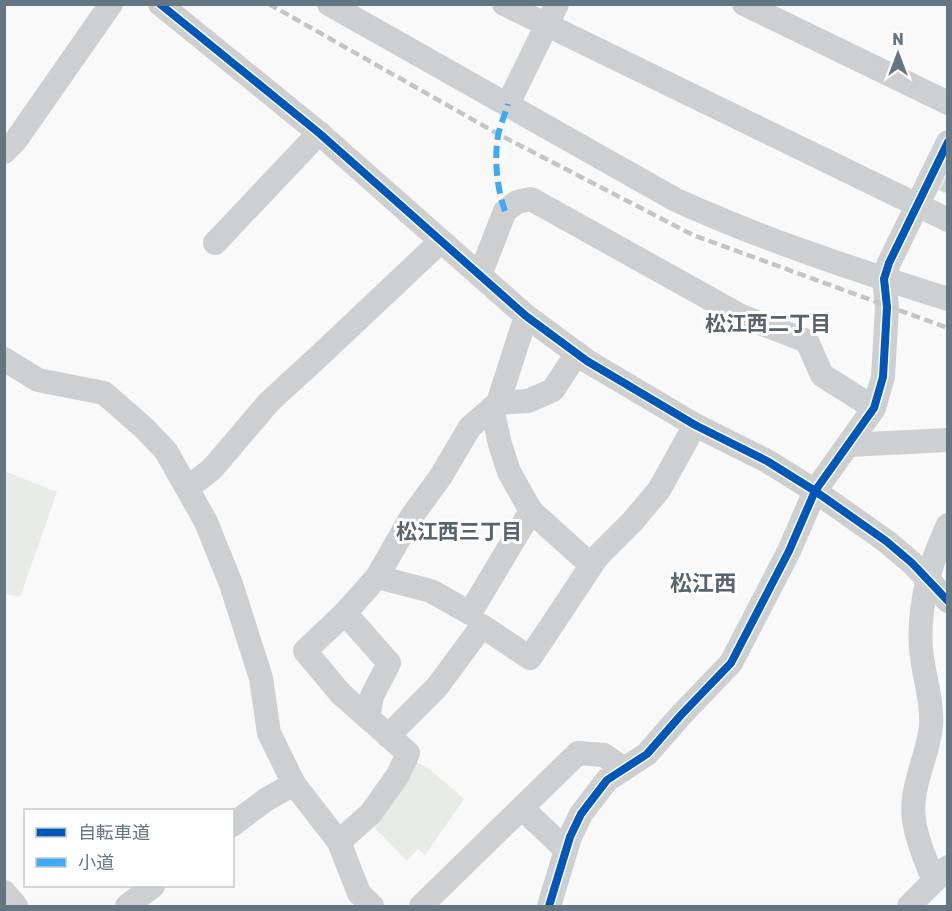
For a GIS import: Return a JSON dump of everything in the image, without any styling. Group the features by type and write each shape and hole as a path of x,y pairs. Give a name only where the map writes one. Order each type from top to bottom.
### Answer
{"street":[{"path":"4,152 16,140 111,4"},
{"path":"160,4 319,133 526,316 577,353 695,424 766,461 815,491 886,541 912,563 948,600"},
{"path":"329,4 676,200 714,218 884,279 948,299"},
{"path":"504,4 552,15 948,220"},
{"path":"744,4 948,103"},
{"path":"508,104 552,15"},
{"path":"215,243 319,133"},
{"path":"549,906 566,850 581,814 607,780 647,754 731,663 789,551 815,491 873,408 882,377 887,307 884,279 888,263 948,142"},
{"path":"480,275 506,211 517,202 531,199 741,316 807,341 822,375 873,408"},
{"path":"188,488 212,469 269,402 440,242"},
{"path":"526,316 495,406 500,444 509,472 531,511 591,565"},
{"path":"339,842 372,813 402,768 408,753 341,694 305,651 345,613 377,577 412,516 441,476 470,427 495,406 528,401 553,390 577,353"},
{"path":"4,359 38,380 104,393 166,451 206,522 231,584 261,678 269,733 294,784 339,842 359,892 372,906"},
{"path":"388,736 437,687 482,626 530,658 591,565 659,490 695,424"},
{"path":"848,445 948,440"},
{"path":"377,577 431,591 470,613 531,511"},
{"path":"909,906 941,874 921,848 913,819 931,725 921,650 920,621 934,556 948,525"},
{"path":"345,613 389,663 372,696 368,718"},
{"path":"421,906 578,753 604,755 624,770"},
{"path":"234,824 267,799 294,784"},
{"path":"522,808 566,850"},
{"path":"127,906 151,887"},
{"path":"4,892 16,906"}],"shaded area":[{"path":"4,471 57,492 20,597 5,594"},
{"path":"415,761 429,769 464,799 425,855 418,849 407,861 369,822"}],"building":[{"path":"948,173 948,194 939,190"}],"railway":[{"path":"269,4 498,134 693,235 948,328"}],"marked path":[{"path":"505,211 498,184 496,154 499,132 508,104"}],"cycle path":[{"path":"160,4 319,133 526,316 587,361 695,425 767,461 815,491 886,541 912,563 948,601"},
{"path":"549,906 570,837 581,814 607,780 647,754 731,663 789,551 815,491 874,408 883,377 887,307 884,279 889,263 948,142"}],"district":[{"name":"松江西二丁目","path":"768,323"},
{"name":"松江西三丁目","path":"459,531"},
{"name":"松江西","path":"703,583"}]}
